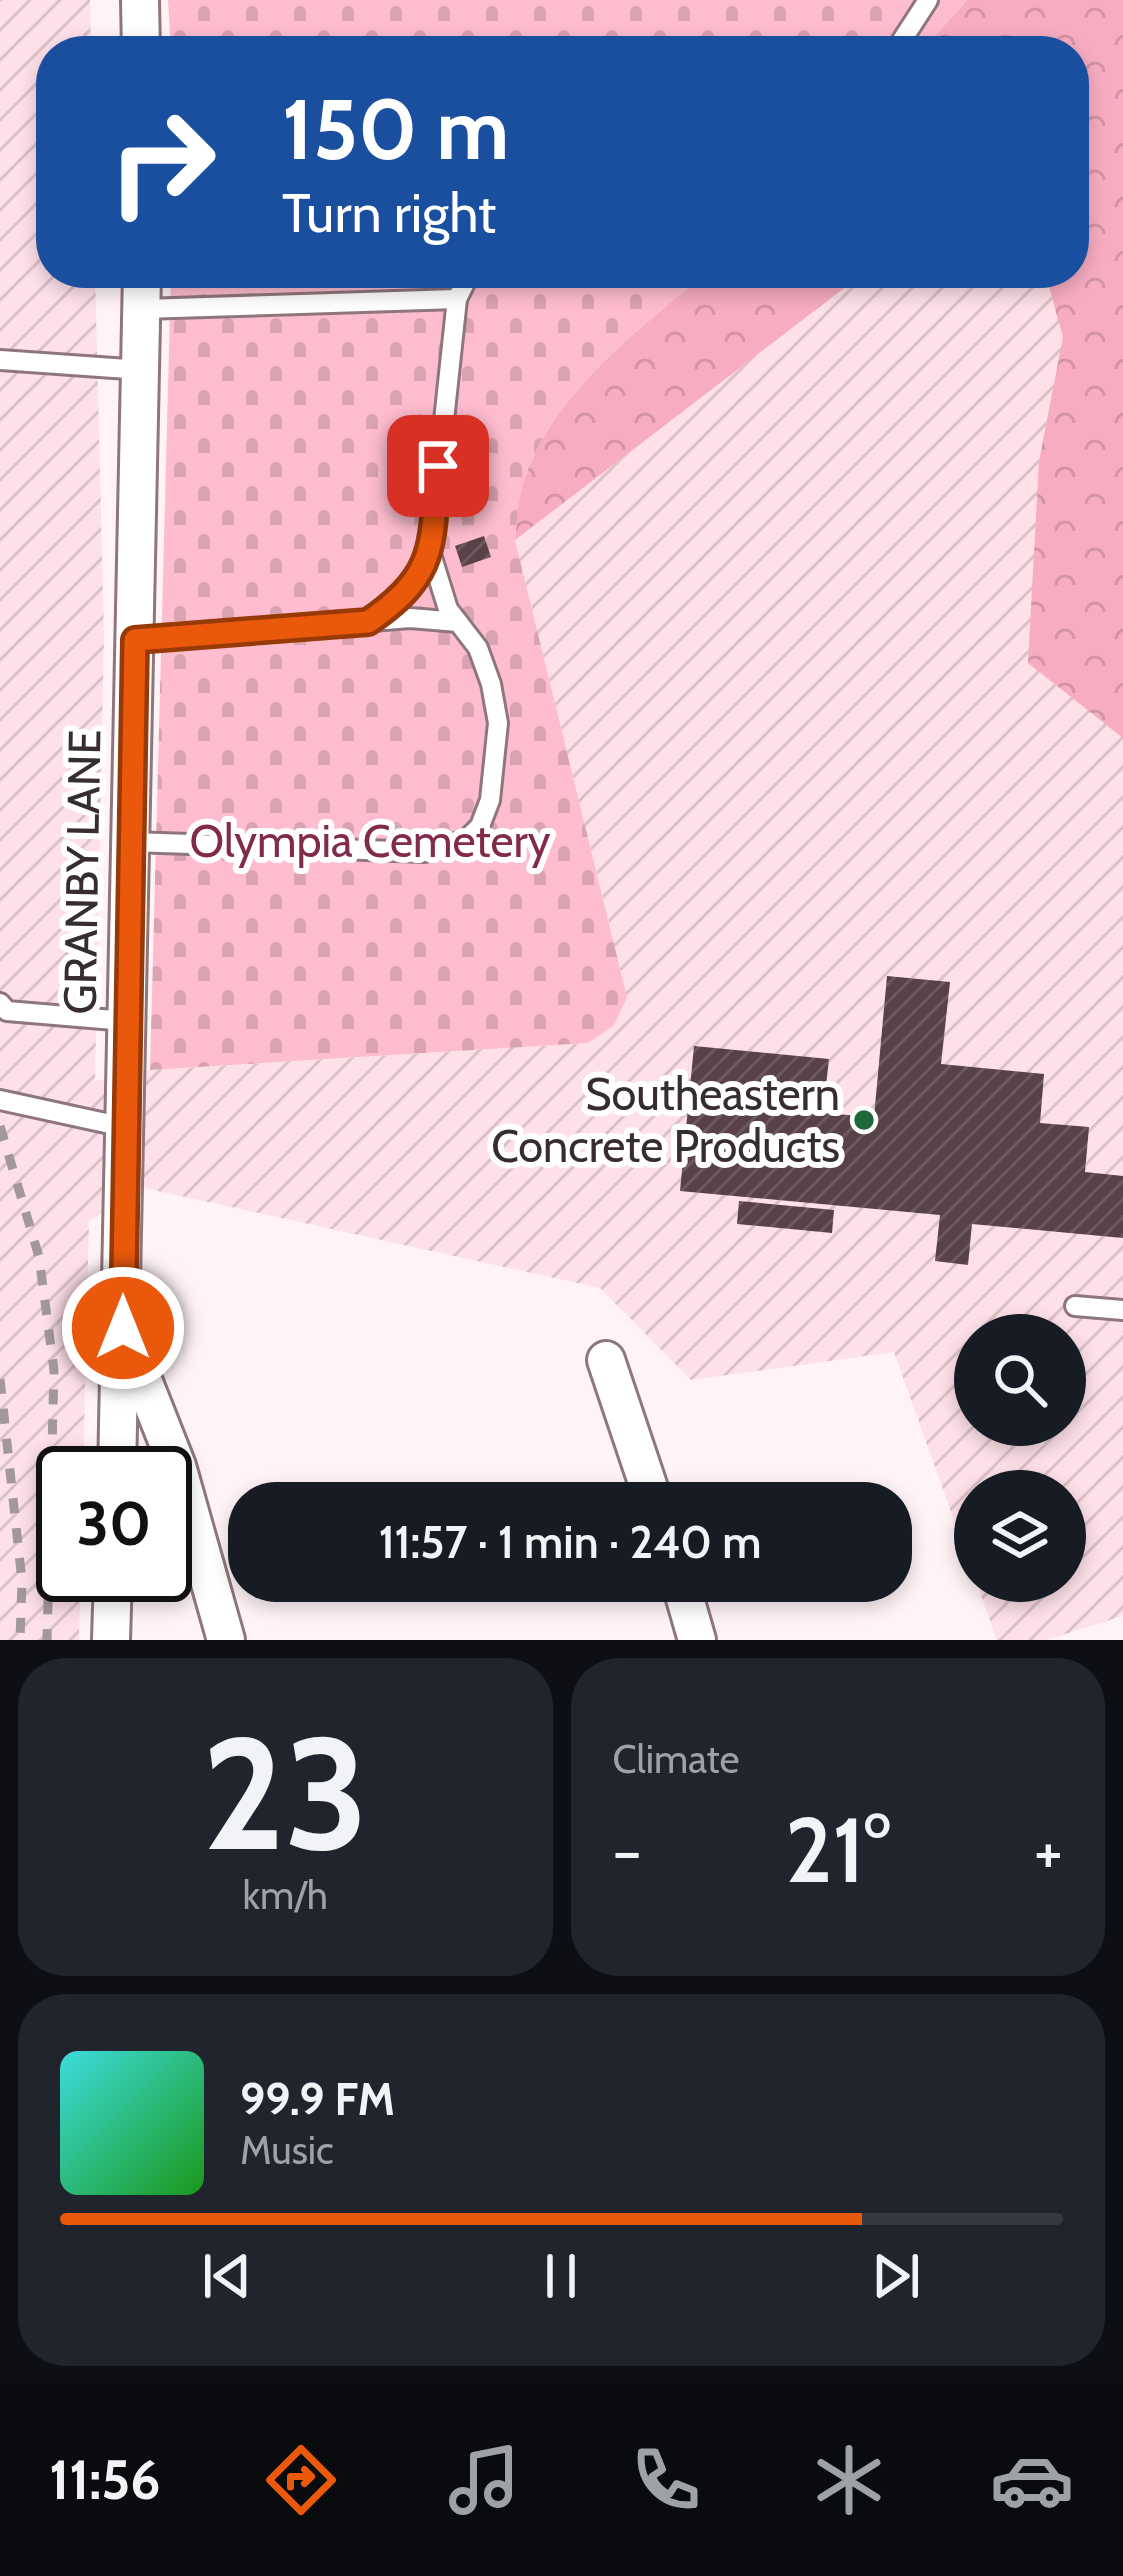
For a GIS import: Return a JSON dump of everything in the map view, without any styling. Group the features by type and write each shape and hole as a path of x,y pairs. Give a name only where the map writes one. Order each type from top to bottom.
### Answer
{"street":[{"path":"140,0 141,36"},
{"name":"GRANBY LANE","path":"118,1446 142,291"},
{"path":"123,1328 177,1466 226,1640"},
{"path":"606,1360 647,1482"},
{"path":"110,1640 112,1602"},
{"path":"686,1602 697,1640"}],"lane":[{"path":"905,36 928,0"},
{"path":"130,842 425,852 466,840 480,826 490,800 498,723 491,684 478,648 448,609 430,553 457,299 462,288"},
{"path":"142,291 457,299"},
{"path":"0,360 142,370"},
{"path":"368,622 394,604 430,553"},
{"path":"135,640 410,618 458,622"},
{"path":"0,1003 7,1012 127,1021"},
{"path":"0,1100 124,1127"},
{"path":"1075,1306 1123,1310"}],"shaded area":[{"path":"0,0 90,0 91,36 36,36 36,288 95,288 104,634 95,1081 150,1070 588,1043 627,997 515,540 844,288 1049,288 1064,337 1039,461 1123,737 1123,1616 1046,1640 997,1640 983,1602 1086,1602 1086,1470 954,1470 954,1520 894,1352 691,1380 600,1288 144,1188 89,1221 84,1446 36,1446 36,1602 80,1602 79,1640 0,1640"}],"green space":[{"path":"168,0 967,0 935,36 170,36"},
{"path":"967,0 1123,0 1123,738 1028,663 1039,461 1063,337 1049,288 1089,288 1089,36 935,36"},
{"name":"Olympia Cemetery","path":"171,288 688,288 599,366 554,420 523,484 515,540 627,997 614,1025 588,1043 150,1070"},
{"path":"688,288 844,288 515,540 523,484 554,420 625,342"}],"building":[{"path":"484,536 491,557 462,567 455,546"},
{"name":"Southeastern Concrete Products","path":"887,976 950,982 941,1064 1044,1074 1040,1123 1089,1127 1085,1172 1123,1176 1123,1238 972,1224 968,1265 935,1261 940,1215 680,1191 694,1046 829,1059 823,1113 874,1117"},
{"path":"739,1201 834,1210 832,1233 737,1224"}],"railway":[{"path":"0,1126 39,1257 54,1370 47,1640"},
{"path":"0,1379 22,1581 20,1640"}],"place":[{"name":"Southeastern Concrete Products","path":"864,1120"}],"route":[{"path":"123,1328 135,640 368,622 394,604 430,553 438,466"}]}
